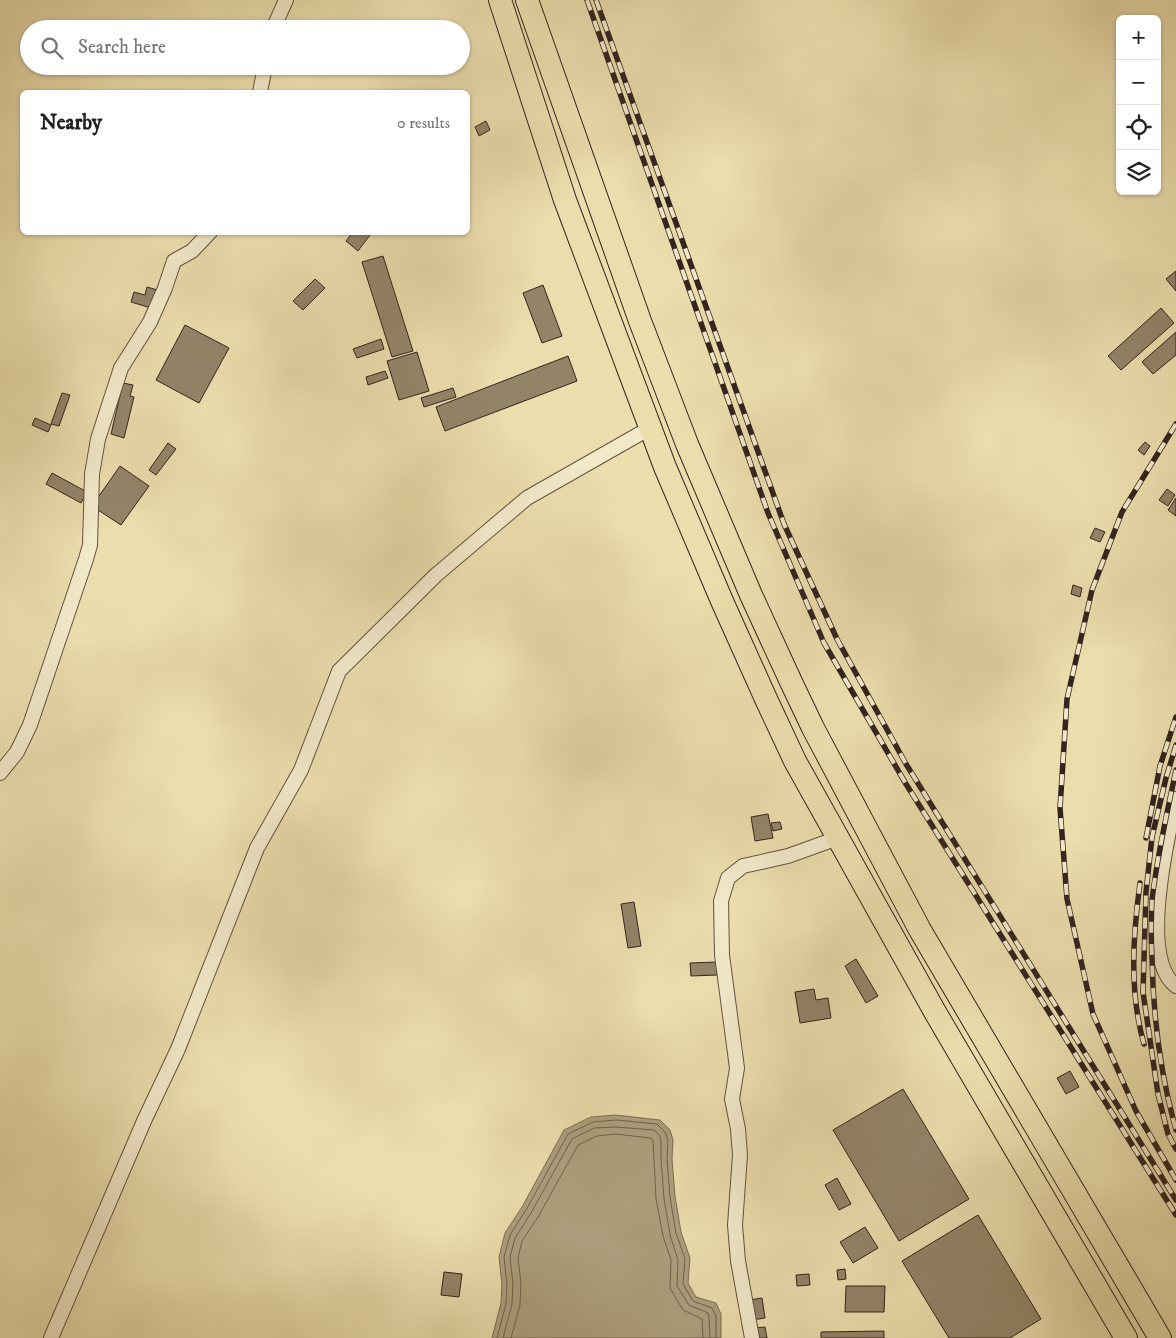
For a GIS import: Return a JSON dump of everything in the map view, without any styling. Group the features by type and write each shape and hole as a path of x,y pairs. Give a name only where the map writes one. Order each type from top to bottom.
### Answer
{"highway":[{"path":"500,0 565,200 650,428 701,554 795,761 935,1012 1126,1338"},
{"path":"527,0 576,134 602,215 684,435 792,684 813,728 920,930 1160,1338"}],"street":[{"path":"278,20 286,0"},
{"path":"260,90 264,75"},
{"path":"0,773 17,752 30,724 86,559 90,545 92,474 98,439 122,368 150,322 165,288 174,261 192,251 207,235"},
{"path":"51,1338 144,1121 178,1049 256,848 301,770 340,670 436,575 527,498 650,428"},
{"path":"1176,799 1168,830 1159,888 1157,938 1163,968 1176,986"},
{"path":"752,1338 736,1243 735,1224 740,1144 732,1099 737,1068 722,955 721,901 728,878 742,866 788,856 838,838"}],"water":[{"path":"616,1115 660,1120 670,1130 673,1140 672,1159 675,1196 681,1232 690,1258 688,1283 696,1297 716,1303 721,1314 721,1338 492,1338 501,1303 502,1285 499,1257 505,1233 522,1207 564,1130 591,1117"}],"building":[{"path":"486,121 490,130 479,136 475,127"},
{"path":"351,235 370,235 358,251 346,241"},
{"path":"383,256 413,351 392,357 362,262"},
{"path":"1176,271 1176,291 1166,279"},
{"path":"315,279 325,288 303,310 293,301"},
{"path":"543,285 562,336 542,343 523,293"},
{"path":"147,287 161,291 151,308 131,302 134,292 145,295"},
{"path":"1161,308 1174,323 1121,370 1108,356"},
{"path":"185,325 229,348 199,403 156,380"},
{"path":"1176,332 1176,355 1153,374 1142,362"},
{"path":"381,339 384,349 357,358 353,349"},
{"path":"417,352 429,391 399,400 387,361"},
{"path":"568,356 577,381 445,431 436,407"},
{"path":"385,371 388,378 368,385 366,377"},
{"path":"123,383 133,385 130,396 134,397 124,438 111,434"},
{"path":"453,388 456,397 424,407 421,398"},
{"path":"62,393 70,395 59,426 51,424"},
{"path":"35,418 51,425 48,432 32,425"},
{"path":"1145,442 1150,446 1144,455 1138,450"},
{"path":"168,443 176,449 156,475 149,470"},
{"path":"120,466 149,486 121,525 92,506"},
{"path":"52,473 87,492 81,503 46,484"},
{"path":"1167,489 1175,495 1168,506 1159,500"},
{"path":"1176,498 1176,516 1168,510"},
{"path":"1095,528 1105,532 1100,542 1090,538"},
{"path":"1073,585 1082,588 1080,597 1071,594"},
{"path":"768,814 773,838 755,841 751,817"},
{"path":"780,822 782,829 773,831 771,823"},
{"path":"634,902 641,946 628,948 621,904"},
{"path":"856,959 878,996 866,1003 845,966"},
{"path":"717,962 717,975 691,976 690,963"},
{"path":"814,989 816,1000 828,998 831,1018 800,1023 795,992"},
{"path":"1070,1071 1079,1087 1066,1094 1057,1078"},
{"path":"903,1089 969,1199 899,1241 833,1130"},
{"path":"837,1178 851,1204 839,1210 825,1185"},
{"path":"978,1215 1041,1319 1010,1338 949,1338 902,1261"},
{"path":"865,1227 878,1248 853,1263 840,1242"},
{"path":"845,1269 846,1279 838,1280 837,1270"},
{"path":"444,1272 462,1274 459,1297 441,1295"},
{"path":"809,1274 810,1285 797,1286 796,1275"},
{"path":"846,1286 885,1286 884,1312 845,1312"},
{"path":"762,1298 765,1318 752,1320 749,1300"},
{"path":"765,1327 767,1338 756,1338 755,1328"},
{"path":"884,1331 884,1338 821,1338 821,1332"}],"railway":[{"path":"587,0 768,513 824,643 906,784 1176,1215"},
{"path":"596,0 784,524 837,639 906,764 1176,1200"},
{"path":"1176,424 1122,512 1092,590 1067,699 1060,808 1067,899 1093,1014 1136,1111 1176,1180"},
{"path":"1146,838 1160,766 1176,717"},
{"path":"1176,745 1152,837 1146,892 1143,992 1158,1094 1168,1134 1176,1149"},
{"path":"1176,770 1157,868 1152,900 1151,929 1158,1044 1170,1109 1176,1130"},
{"path":"1140,883 1134,943 1134,984 1139,1024 1144,1044"}]}
